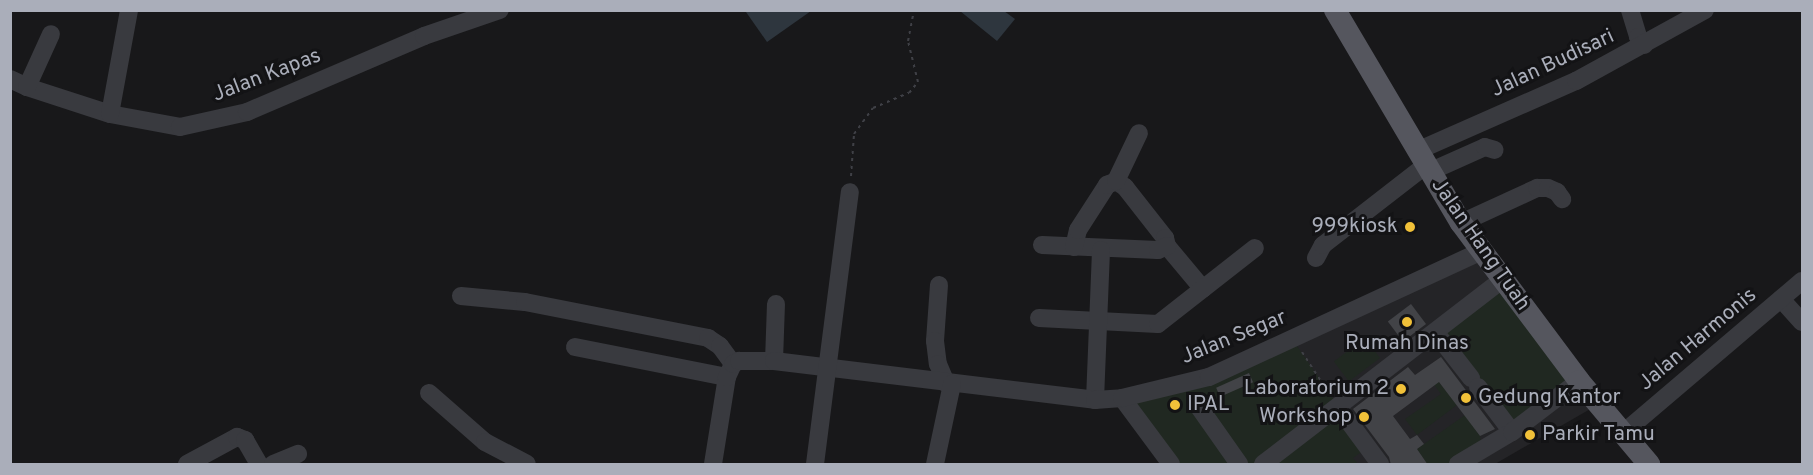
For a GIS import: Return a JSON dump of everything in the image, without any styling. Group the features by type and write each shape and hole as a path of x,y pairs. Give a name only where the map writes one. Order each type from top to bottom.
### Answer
{"main road":[{"name":"Jalan Hang Tuah","path":"1335,10 1461,223 1579,381 1648,465"}],"street":[{"path":"110,114 129,10"},
{"name":"Jalan Kapas","path":"19,83 110,114 180,127 246,112 460,16 500,10"},
{"path":"1630,10 1638,37 1644,45"},
{"name":"Jalan Budisari","path":"1424,163 1705,10"},
{"path":"19,83 51,34"},
{"path":"1074,247 1078,230 1107,185 1116,181 1139,133"},
{"path":"1316,258 1323,245 1424,163 1485,147 1495,150"},
{"path":"1116,181 1125,187 1165,238 1167,246 1203,290"},
{"path":"1461,223 1537,188 1548,188 1557,192 1562,199"},
{"path":"815,465 850,192"},
{"path":"1042,245 1101,250 1158,250 1167,246"},
{"path":"1039,318 1158,324 1255,248"},
{"path":"1095,400 1101,250"},
{"name":"Jalan Segar","path":"575,347 730,371 745,360 774,361 1095,400 1122,398 1209,377 1482,252"},
{"path":"1263,465 1503,280"},
{"name":"Jalan Harmonis","path":"1622,434 1803,281"},
{"path":"935,465 949,384 935,341 939,285"},
{"path":"461,296 525,302 708,338 720,346 730,371 713,465"},
{"path":"1781,299 1803,322"},
{"path":"774,361 776,304"},
{"path":"1436,333 1512,432"},
{"path":"1458,465 1512,432 1579,381"},
{"path":"429,393 485,442 527,465"},
{"path":"1122,398 1172,465"},
{"path":"1199,407 1239,465"},
{"path":"1338,407 1380,465"},
{"path":"186,465 237,436 245,440 259,465"},
{"path":"273,465 298,454"}],"path":[{"path":"850,192 854,134 873,108 909,93 918,82 908,41 914,10"},
{"path":"1301,352 1338,407"}],"shaded area":[{"path":"748,10 811,11 767,42 746,12"},
{"path":"960,11 1004,11 1015,19 997,41"},
{"path":"1480,256 1592,408 1495,464 1176,464 1209,380"},
{"path":"1499,282 1574,386 1509,433 1433,330"},
{"path":"1365,338 1380,358 1349,381 1334,361"},
{"path":"1295,343 1367,448 1353,458 1358,464 1176,464 1128,401"},
{"path":"1431,372 1457,405 1417,435 1405,419 1441,394 1427,375"},
{"path":"1465,415 1480,436 1481,442 1453,464 1427,464 1417,449"}],"building":[{"name":"Rumah Dinas","path":"1411,304 1426,324 1403,341 1388,321"},
{"path":"1441,357 1495,429 1480,436 1439,382 1393,416 1410,439 1417,435 1424,444 1417,449 1428,465 1391,465 1389,457 1353,409 1408,367 1415,375"},
{"path":"1249,373 1253,382 1220,397 1216,388"}],"place":[{"name":"999kiosk","path":"1410,227"},
{"name":"Rumah Dinas","path":"1407,322"},
{"name":"Laboratorium 2","path":"1401,389"},
{"name":"Gedung Kantor","path":"1466,398"},
{"name":"IPAL","path":"1175,405"},
{"name":"Workshop","path":"1364,417"},
{"name":"Parkir Tamu","path":"1530,435"}]}
